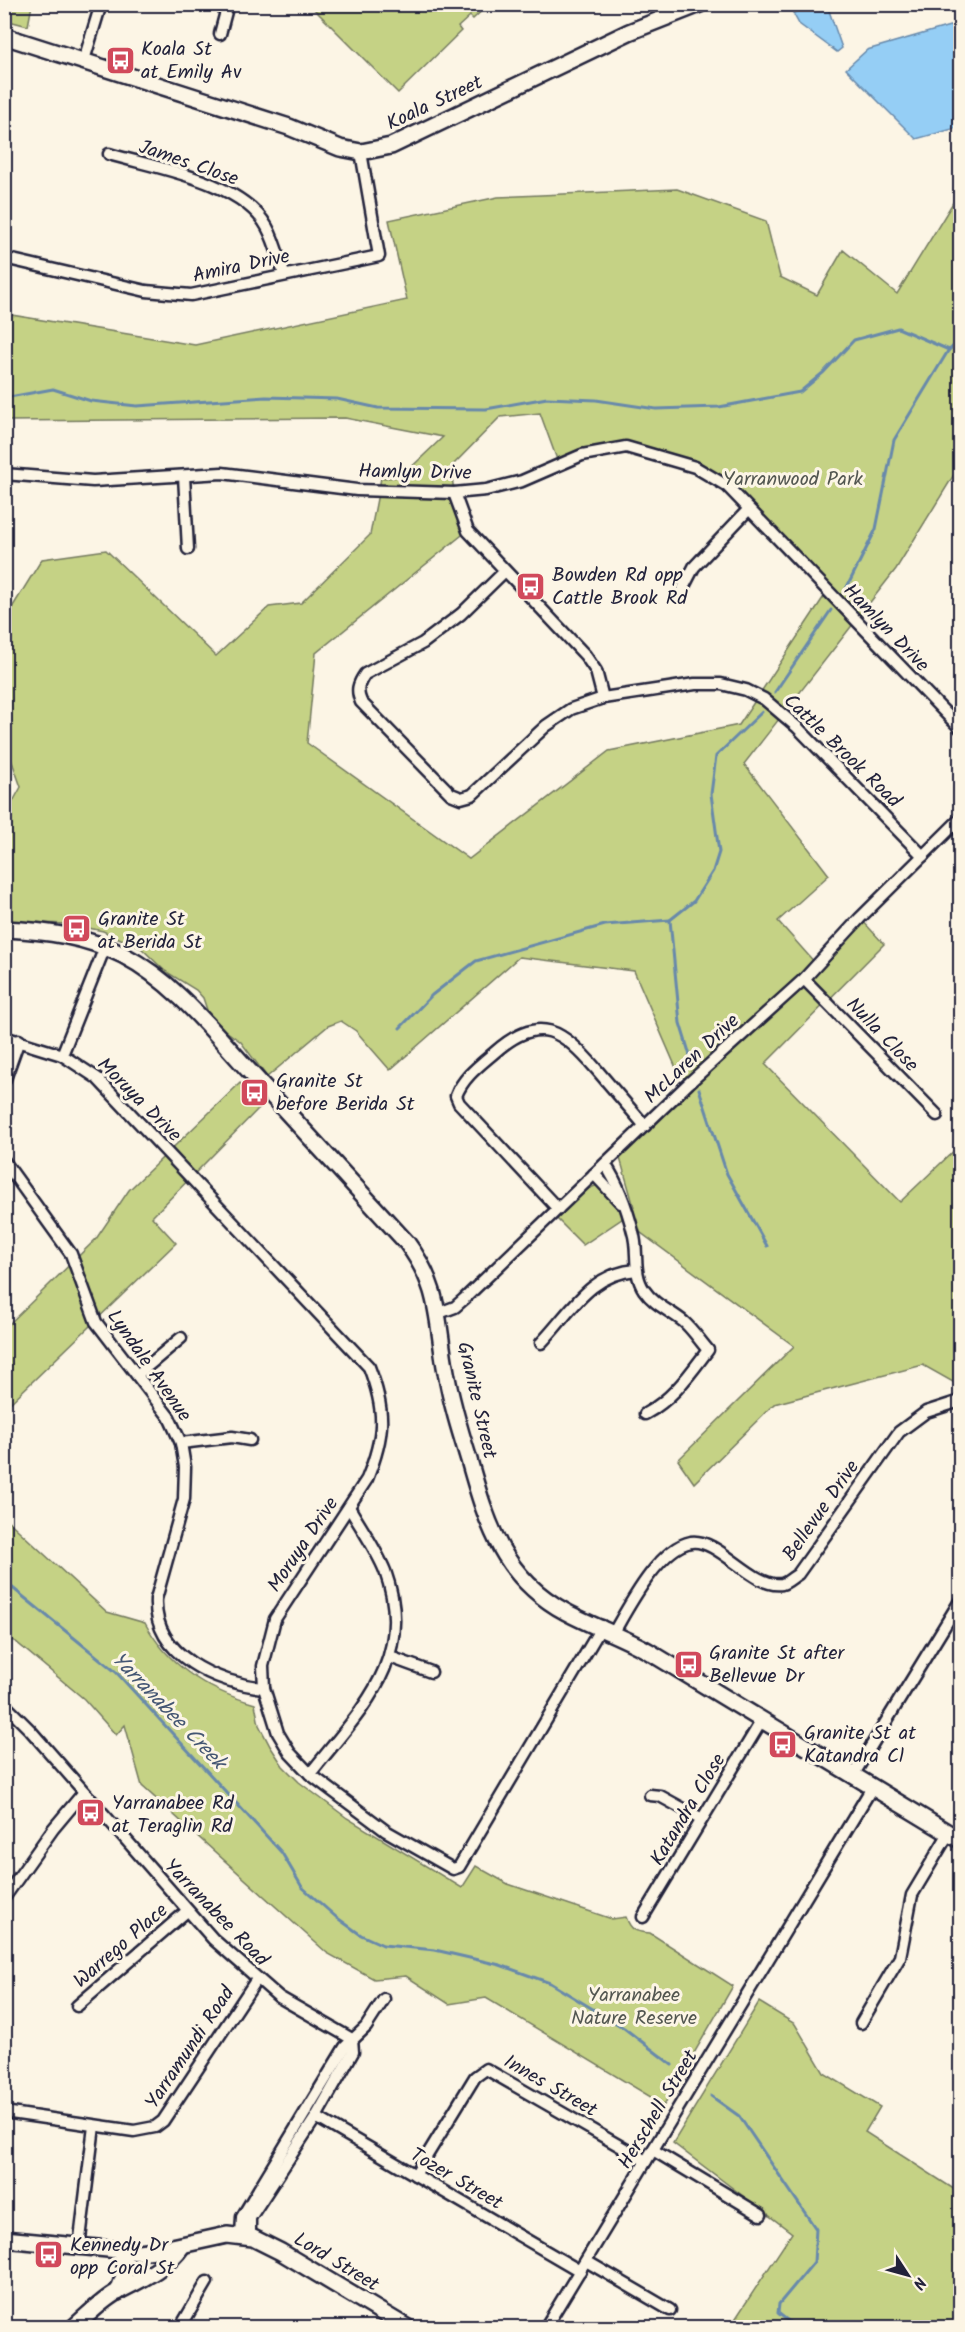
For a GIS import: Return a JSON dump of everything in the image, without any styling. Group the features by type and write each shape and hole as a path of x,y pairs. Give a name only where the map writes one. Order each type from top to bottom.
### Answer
{"street":[{"path":"84,60 101,4"},
{"path":"220,34 228,4"},
{"name":"Koala Street","path":"4,36 289,127 340,148 361,152 391,146 629,32 700,4"},
{"name":"Amira Drive","path":"4,258 146,291 177,295 213,291 284,274 379,256 361,152"},
{"name":"James Close","path":"109,154 221,187 244,200 268,227 284,274"},
{"name":"Hamlyn Drive","path":"4,474 93,481 222,473 357,490 454,493 486,490 522,481 582,455 626,447 695,466 727,486 960,728"},
{"path":"184,476 189,549"},
{"path":"454,493 468,531 504,572 585,655 596,671 603,698"},
{"path":"682,590 694,567 748,510"},
{"name":"Cattle Brook Road","path":"504,572 461,614 423,643 365,674 359,682 357,693 361,702 450,794 461,798 472,795 546,726 571,709 603,698 695,684 721,684 746,690 764,699 797,727 923,856"},
{"name":"McLaren Drive","path":"439,1313 454,1307 465,1299 594,1174 804,979 960,819"},
{"name":"Granite Street","path":"4,929 57,933 105,947 141,966 171,990 393,1228 418,1258 439,1313 446,1371 457,1420 483,1510 497,1545 510,1564 545,1598 566,1612 614,1633 955,1836"},
{"path":"62,1055 105,947"},
{"name":"Nulla Close","path":"804,979 937,1114"},
{"path":"558,1209 459,1103 456,1096 466,1078 513,1036 541,1029 553,1031 574,1044 645,1126"},
{"name":"Moruya Drive","path":"4,1037 62,1055 84,1068 104,1086 369,1367 378,1392 382,1431 367,1479 275,1618 263,1666 264,1688 278,1733 290,1753 310,1774 386,1831 453,1869 459,1867 614,1633"},
{"path":"4,1082 19,1040"},
{"name":"Lyndale Avenue","path":"4,1161 62,1238 79,1273 96,1322 169,1417 181,1443 185,1467 184,1499 156,1599 159,1620 170,1641 198,1668 226,1682 264,1688"},
{"path":"605,1164 620,1186 623,1206 634,1233 636,1270 644,1290 651,1298 684,1322 708,1350 676,1391 661,1405 645,1414"},
{"path":"594,1174 623,1206"},
{"path":"541,1342 576,1300 598,1281 621,1271 636,1270"},
{"path":"137,1375 181,1338"},
{"name":"Bellevue Drive","path":"614,1633 650,1574 675,1550 690,1542 706,1545 771,1583 784,1584 798,1574 898,1432 926,1412 960,1401"},
{"path":"181,1443 232,1437 250,1440"},
{"path":"310,1774 368,1700 390,1657 394,1613 391,1593 384,1570 349,1507"},
{"path":"854,1774 960,1601"},
{"path":"390,1657 431,1672"},
{"name":"Yarranabee Road","path":"4,1704 187,1911 257,1979 279,1997 352,2039"},
{"name":"Katandra Close","path":"643,1917 762,1720"},
{"name":"Herschell Street","path":"545,2328 873,1786"},
{"path":"4,1898 52,1829 84,1792"},
{"path":"650,1795 660,1796 702,1820"},
{"path":"861,2023 900,1957 912,1895 955,1836"},
{"name":"Warrego Place","path":"77,2006 187,1911"},
{"name":"Yarramundi Road","path":"4,2112 134,2132 155,2127 163,2121 257,1979"},
{"path":"245,2237 242,2217 345,2047 366,2027 384,1999"},
{"path":"245,2237 254,2211 316,2117 354,2052 352,2039"},
{"name":"Innes Street","path":"415,2175 475,2078 486,2069 504,2077 646,2161"},
{"name":"Tozer Street","path":"316,2117 580,2271"},
{"path":"79,2247 94,2126"},
{"path":"653,2150 761,2215"},
{"path":"4,2239 139,2252 182,2246 219,2236 245,2237"},
{"name":"Lord Street","path":"245,2237 282,2252 408,2328"},
{"path":"73,2328 118,2292 139,2282 182,2246"},
{"path":"118,2292 126,2270 122,2251"},
{"path":"139,2252 139,2282"},
{"path":"586,2261 670,2310"},
{"path":"180,2328 207,2282"}],"green space":[{"path":"5,4 32,5 28,26 5,20"},
{"path":"310,5 488,5 473,19 470,16 458,27 461,31 398,93"},
{"name":"Yarranwood Park","path":"677,189 766,221 780,277 817,295 843,250 897,294 957,196 960,199 960,465 896,569 744,764 829,875 778,921 816,964 860,918 884,944 765,1064 900,1202 960,1145 960,1386 923,1365 774,1404 694,1483 678,1460 794,1346 622,1219 583,1245 555,1217 587,1189 598,1185 621,1211 622,1218 634,1207 620,1158 689,1083 677,1070 634,971 519,957 390,1070 356,1031 341,1021 328,1026 267,1077 241,1042 219,1026 208,1013 203,998 196,990 165,971 141,948 103,931 69,924 5,922 5,816 21,787 5,742 5,619 42,559 106,550 216,656 269,607 301,603 370,535 381,478 401,477 443,437 345,418 5,421 5,314 195,345 407,300 389,220 498,197","holes":["540,413 559,465 626,447 695,467 748,510 827,592 739,725 609,751 469,859 307,743 316,653 467,531 454,493 451,467 500,417"]},
{"path":"240,1083 261,1106 152,1217 176,1243 5,1408 5,1328 96,1239 129,1190"},
{"name":"Yarranabee Nature Reserve","path":"5,1518 107,1612 145,1623 165,1652 191,1675 222,1692 255,1704 259,1725 283,1766 299,1782 347,1818 462,1888 476,1866 508,1884 612,1919 626,1917 635,1930 650,1933 733,1986 664,2105 486,1998 449,2004 406,1976 374,1979 327,1953 142,1786 125,1725 116,1735 84,1699 16,1642 5,1637"},
{"path":"759,2002 795,2024 824,2073 880,2107 865,2132 960,2193 960,2327 730,2327 792,2233 673,2143"}],"water":[{"path":"819,5 827,5 842,48 837,52 799,24 793,13"},
{"path":"960,23 960,127 916,139 846,69 867,50"}],"waterway":[{"path":"4,398 53,389 91,401 137,406 266,397 337,399 378,408 486,409 547,398 596,400 656,409 719,407 800,392 824,372 854,340 898,328 949,350"},
{"path":"844,593 876,529 894,440 948,351 960,340"},
{"path":"775,692 831,610"},
{"path":"692,1062 680,1023 670,920 694,901 713,871 719,852 711,794 716,756 762,712"},
{"path":"400,1028 432,995 476,961 605,925 670,920"},
{"path":"699,1089 727,1174 767,1246"},
{"name":"Yarranabee Creek","path":"4,1581 116,1672 282,1853 302,1887 336,1917 361,1935 383,1945 435,1950 500,1965 550,1983 624,2028 672,2065"},
{"path":"711,2096 739,2116 816,2229 814,2262 779,2304 778,2313 797,2328"}],"place":[{"name":"Koala St at Emily Av","path":"120,60"},
{"name":"Bowden Rd opp Cattle Brook Rd","path":"531,586"},
{"name":"Granite St at Berida St","path":"77,929"},
{"name":"Granite St before Berida St","path":"255,1092"},
{"name":"Granite St after Bellevue Dr","path":"688,1664"},
{"name":"Granite St at Katandra Cl","path":"783,1744"},
{"name":"Yarranabee Rd at Teraglin Rd","path":"91,1813"},
{"name":"Kennedy Dr opp Coral St","path":"49,2255"}]}
